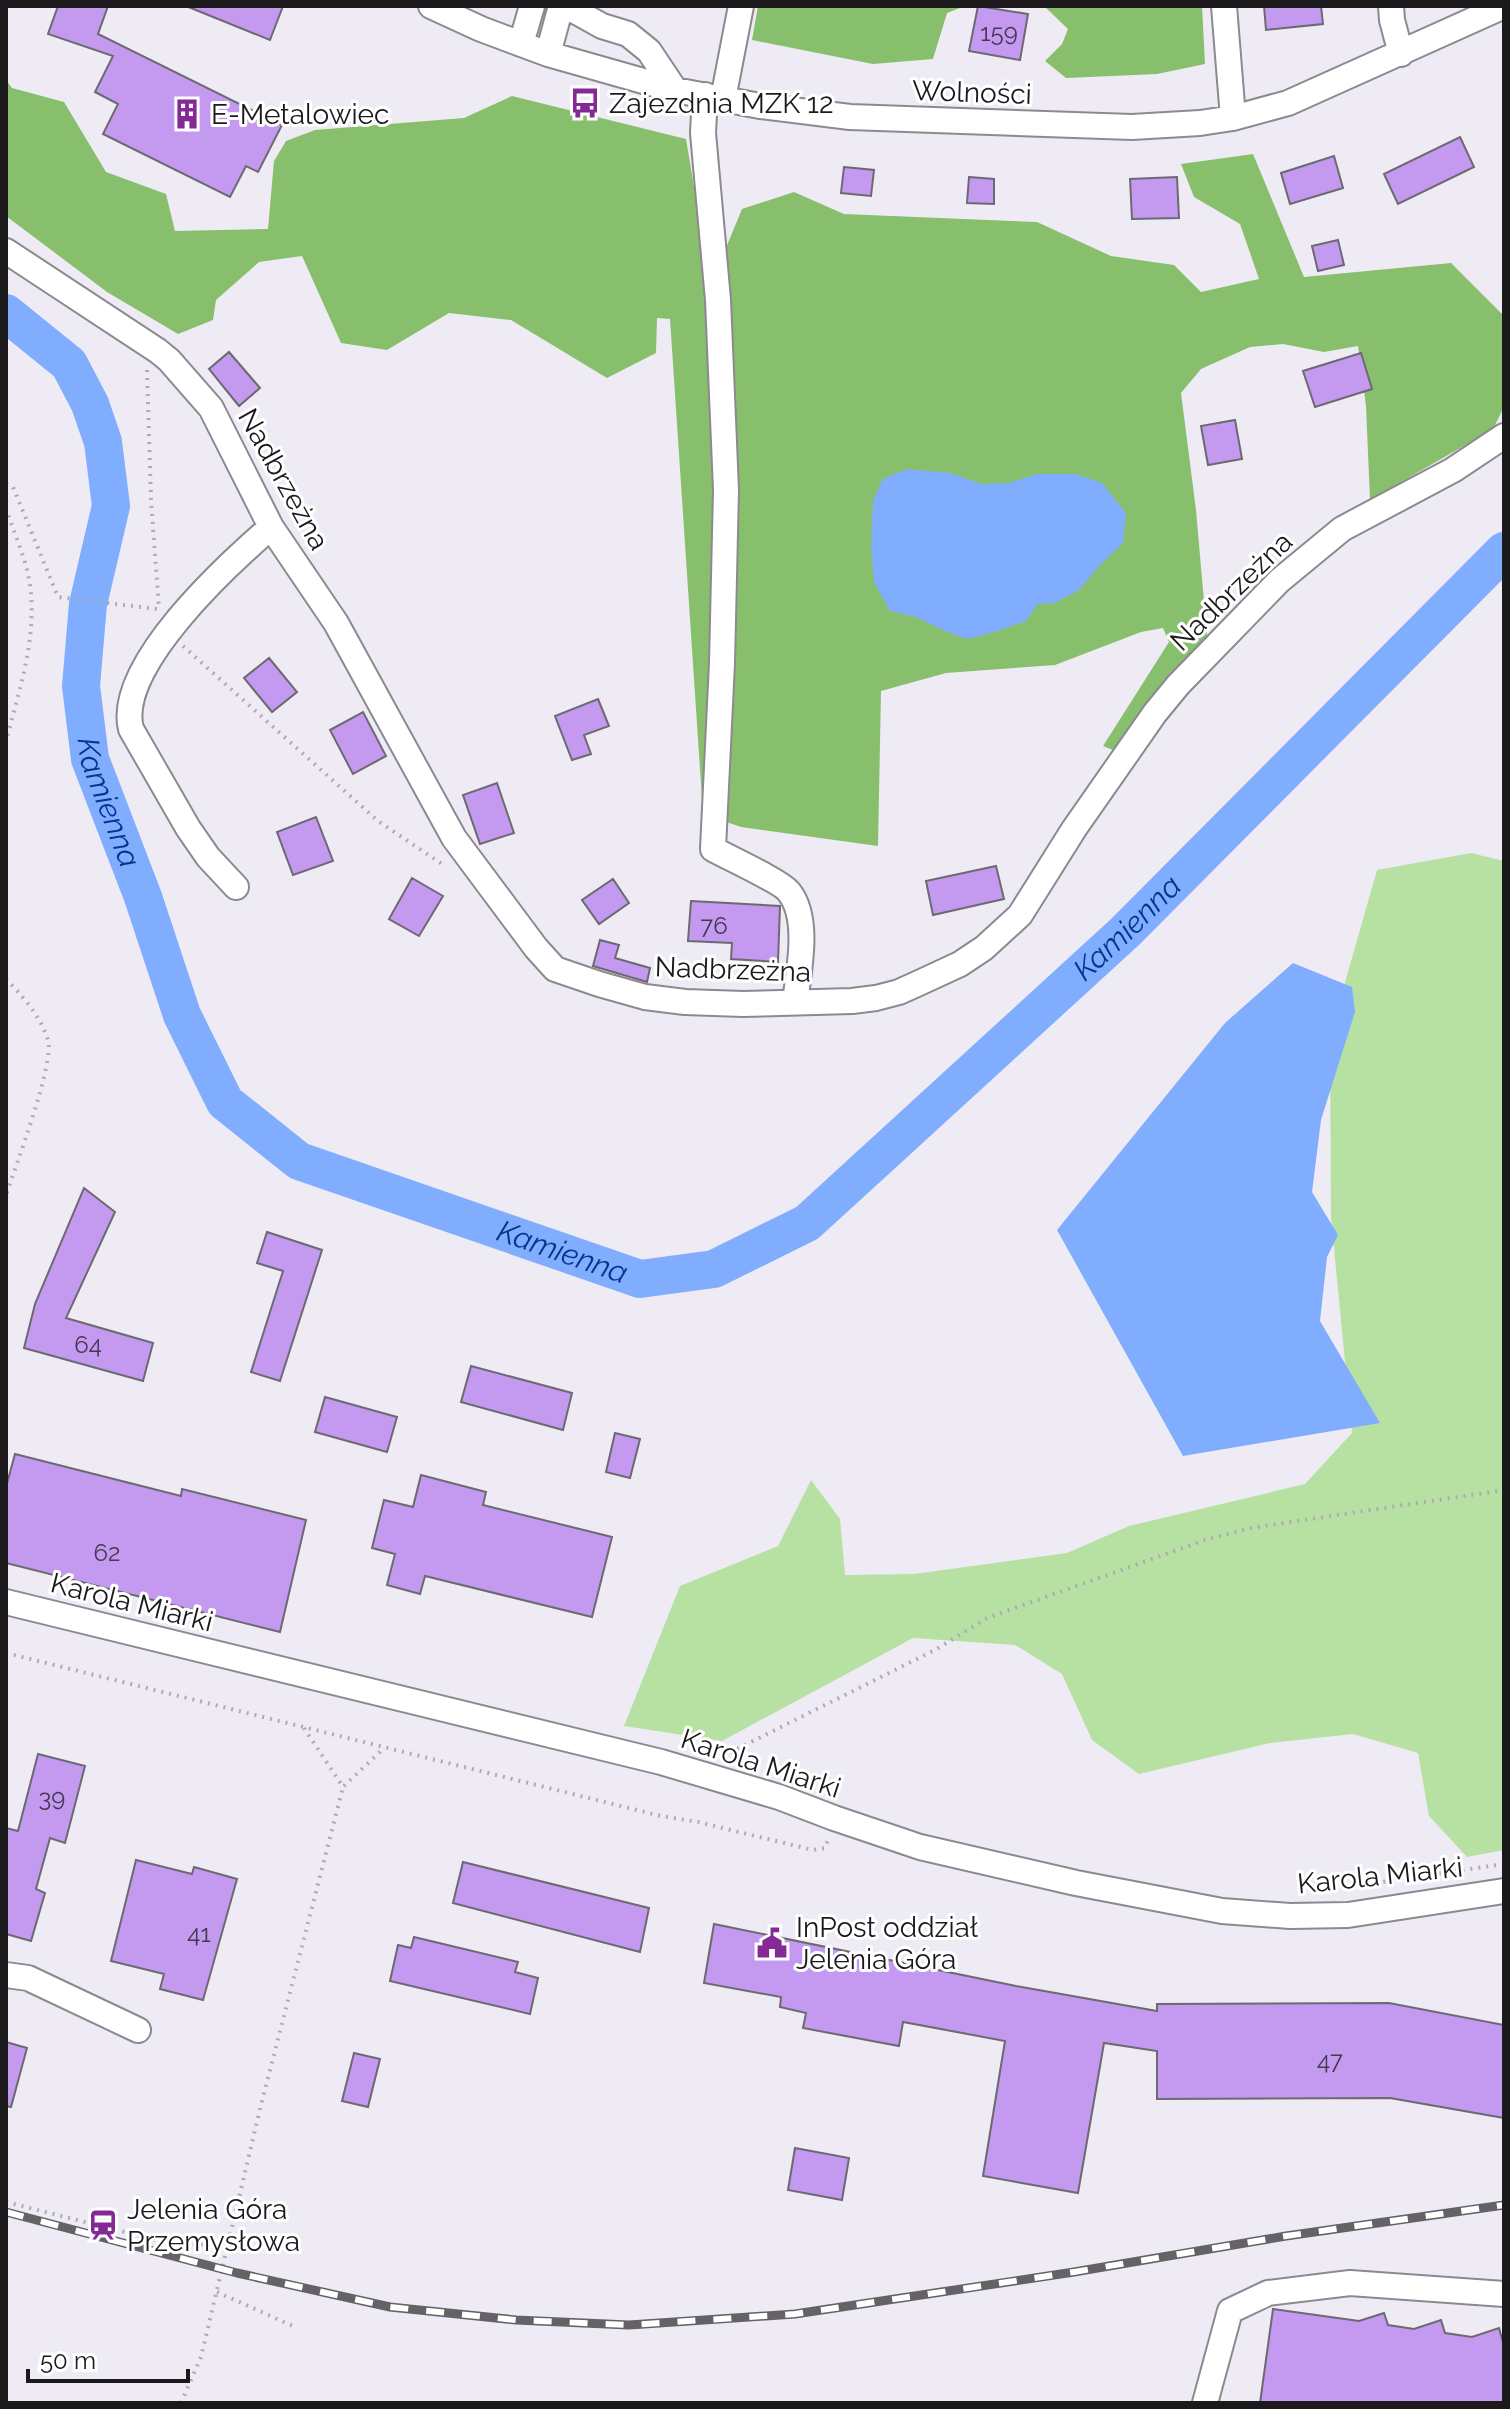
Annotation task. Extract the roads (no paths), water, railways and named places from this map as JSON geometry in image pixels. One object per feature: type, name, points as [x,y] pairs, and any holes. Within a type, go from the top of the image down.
[{"type":"street","name":"Wolności","points":[[431,6],[548,54],[675,90],[714,97],[850,117],[1132,127],[1233,118],[1288,103],[1504,6]]},
{"type":"street","points":[[521,44],[532,6]]},
{"type":"street","points":[[548,54],[563,6],[602,26],[628,34],[649,51],[675,90]]},
{"type":"street","points":[[741,6],[703,133],[718,300],[726,490],[713,849],[788,889],[801,912],[795,1002]]},
{"type":"street","points":[[1224,6],[1233,118]]},
{"type":"street","points":[[1391,6],[1401,54]]},
{"type":"street","name":"Nadbrzeżna","points":[[6,251],[169,360],[211,408],[271,527],[336,623],[454,838],[517,925],[555,969],[645,997],[713,1003],[852,1001],[899,992],[960,964],[984,948],[1020,915],[1074,829],[1155,713],[1178,685],[1279,581],[1342,529],[1453,470],[1504,436]]},
{"type":"street","points":[[236,887],[208,857],[188,828],[131,729],[128,718],[131,700],[164,620],[271,527]]},
{"type":"street","name":"Karola Miarki","points":[[6,1602],[709,1775],[920,1847],[1076,1883],[1222,1911],[1290,1916],[1348,1915],[1504,1891]]},
{"type":"street","points":[[6,1975],[28,1978],[138,2030]]},
{"type":"street","points":[[1205,2403],[1230,2311],[1268,2293],[1350,2283],[1503,2293]]},
{"type":"water","points":[[907,469],[950,473],[981,484],[1009,483],[1037,474],[1076,474],[1102,483],[1126,513],[1123,543],[1079,590],[1055,603],[1038,604],[1026,621],[967,639],[916,617],[890,611],[874,582],[871,548],[873,501],[883,479]]},
{"type":"water","points":[[1293,963],[1352,987],[1355,1012],[1321,1120],[1312,1192],[1338,1235],[1327,1257],[1320,1321],[1380,1423],[1183,1456],[1057,1230],[1225,1023]]},
{"type":"waterway","name":"Kamienna","points":[[6,313],[69,364],[90,404],[103,442],[111,506],[88,604],[81,686],[90,759],[143,897],[182,1015],[225,1102],[299,1161],[640,1279],[714,1269],[807,1223],[1125,932],[1504,551]]},
{"type":"railway","points":[[6,2212],[237,2273],[390,2307],[516,2320],[629,2325],[795,2314],[1286,2236],[1504,2205]]},
{"type":"place","name":"Zajezdnia MZK 12","points":[[585,103]]},
{"type":"place","name":"E-Metalowiec","points":[[187,114]]},
{"type":"place","name":"InPost oddział Jelenia Góra","points":[[772,1943]]},
{"type":"place","name":"Jelenia Góra Przemysłowa","points":[[103,2225]]}]
